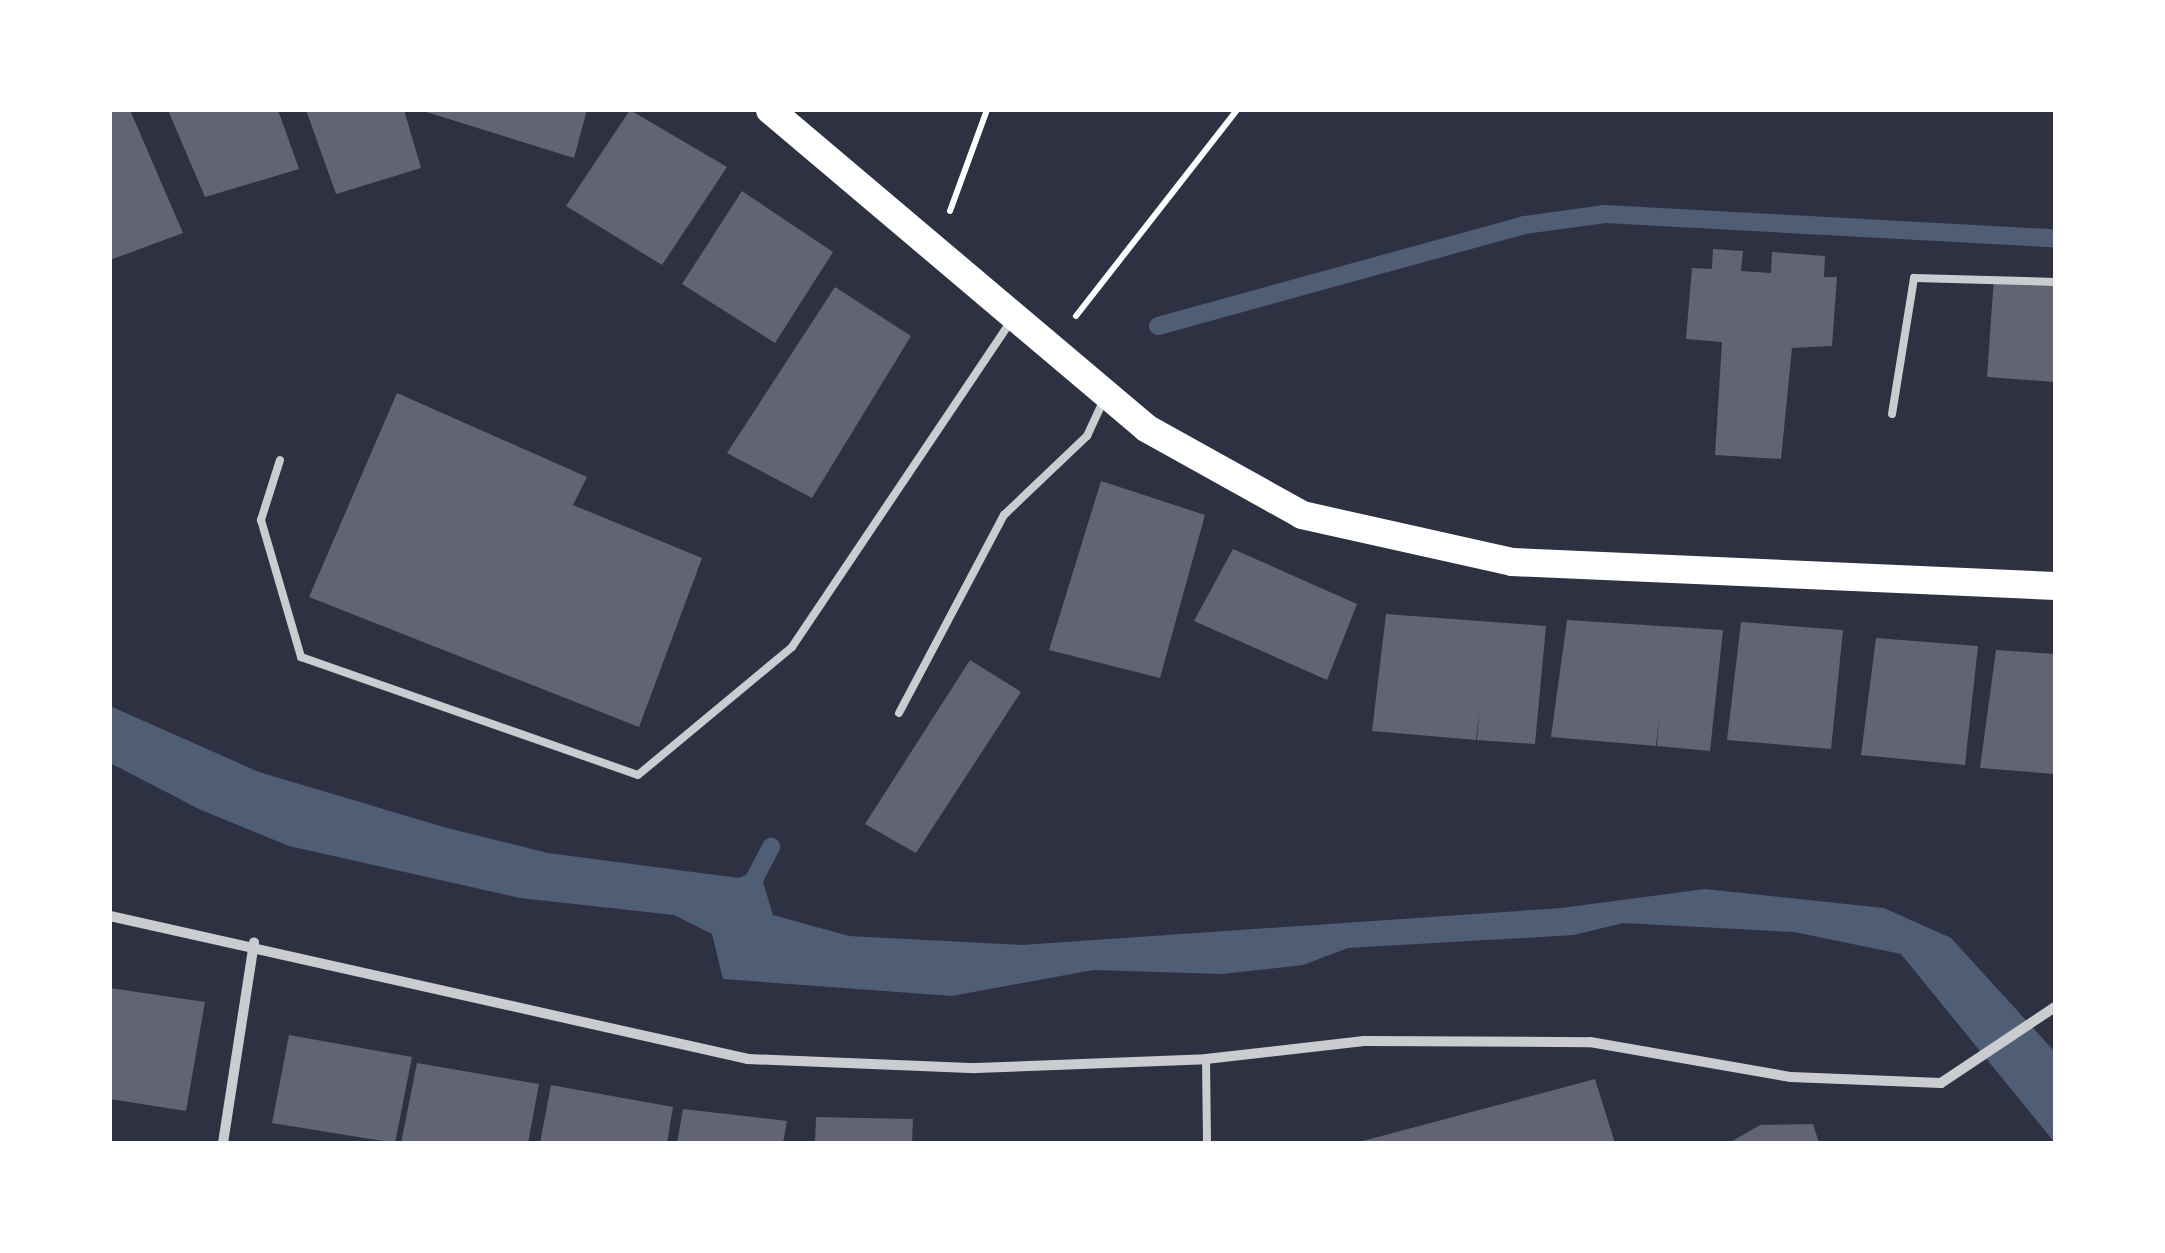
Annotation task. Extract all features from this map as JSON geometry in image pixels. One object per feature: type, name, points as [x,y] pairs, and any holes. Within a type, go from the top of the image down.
[{"type":"highway","points":[[770,110],[1017,312],[1107,393],[1217,476],[1302,515],[1512,562],[2055,586]]},
{"type":"street","points":[[110,916],[254,942],[392,986],[748,1059],[976,1068],[1206,1059],[1364,1041],[1590,1042],[1791,1076],[1941,1083],[2055,1007]]},
{"type":"street","points":[[222,1143],[254,942]]},
{"type":"lane","points":[[1892,414],[1914,278],[2055,282]]},
{"type":"lane","points":[[280,460],[262,520],[301,657],[638,775],[792,647],[1017,312]]},
{"type":"lane","points":[[899,713],[1004,515],[1088,436],[1107,393]]},
{"type":"lane","points":[[1206,1059],[1207,1143]]},
{"type":"path","points":[[937,245],[987,110]]},
{"type":"path","points":[[1053,344],[1237,110]]},
{"type":"water","points":[[110,706],[259,772],[447,828],[548,853],[739,878],[759,869],[773,915],[849,936],[1022,945],[1561,908],[1705,889],[1884,908],[1951,938],[2055,1052],[2055,1143],[1901,954],[1794,932],[1623,923],[1574,935],[1348,948],[1303,965],[1222,974],[1093,970],[952,996],[723,979],[712,934],[674,915],[520,898],[289,846],[201,810],[110,763]]},
{"type":"building","points":[[110,110],[130,110],[183,233],[110,260]]},
{"type":"building","points":[[168,110],[278,110],[299,169],[205,197]]},
{"type":"building","points":[[306,110],[404,110],[421,168],[336,194]]},
{"type":"building","points":[[420,110],[587,110],[574,158]]},
{"type":"building","points":[[630,110],[727,167],[662,265],[566,206]]},
{"type":"building","points":[[742,191],[833,252],[775,343],[682,284]]},
{"type":"building","points":[[1713,249],[1743,251],[1741,271],[1771,273],[1772,252],[1825,256],[1824,277],[1837,277],[1832,346],[1792,348],[1781,459],[1715,455],[1722,342],[1686,339],[1692,268],[1712,269]]},
{"type":"building","points":[[1994,277],[2055,282],[2055,382],[1987,377]]},
{"type":"building","points":[[835,287],[911,336],[812,498],[727,453]]},
{"type":"building","points":[[397,393],[587,477],[573,505],[702,558],[639,727],[309,597]]},
{"type":"building","points":[[1101,481],[1205,515],[1160,678],[1049,650]]},
{"type":"building","points":[[1233,549],[1357,604],[1327,680],[1194,621]]},
{"type":"building","points":[[1386,614],[1546,626],[1535,744],[1477,740],[1479,712],[1476,740],[1372,731]]},
{"type":"building","points":[[1567,620],[1723,630],[1710,751],[1657,746],[1659,718],[1656,746],[1551,737]]},
{"type":"building","points":[[1741,622],[1843,630],[1831,749],[1727,740]]},
{"type":"building","points":[[1876,638],[1978,646],[1965,765],[1861,755]]},
{"type":"building","points":[[1996,650],[2055,654],[2055,774],[1980,768]]},
{"type":"building","points":[[970,660],[1021,692],[916,853],[865,824]]},
{"type":"building","points":[[110,988],[205,1002],[186,1111],[110,1099]]},
{"type":"building","points":[[289,1035],[412,1057],[395,1143],[272,1123]]},
{"type":"building","points":[[417,1063],[539,1084],[528,1143],[401,1143]]},
{"type":"building","points":[[1595,1079],[1615,1143],[1359,1143],[1359,1142]]},
{"type":"building","points":[[551,1085],[673,1107],[667,1143],[540,1143]]},
{"type":"building","points":[[683,1109],[787,1121],[783,1143],[677,1143]]},
{"type":"building","points":[[816,1117],[913,1119],[912,1143],[815,1143]]},
{"type":"building","points":[[1813,1124],[1819,1143],[1729,1143],[1760,1125]]},
{"type":"waterway","points":[[1158,326],[1524,225],[1605,214],[2055,238]]},
{"type":"waterway","points":[[748,891],[771,847]]}]
